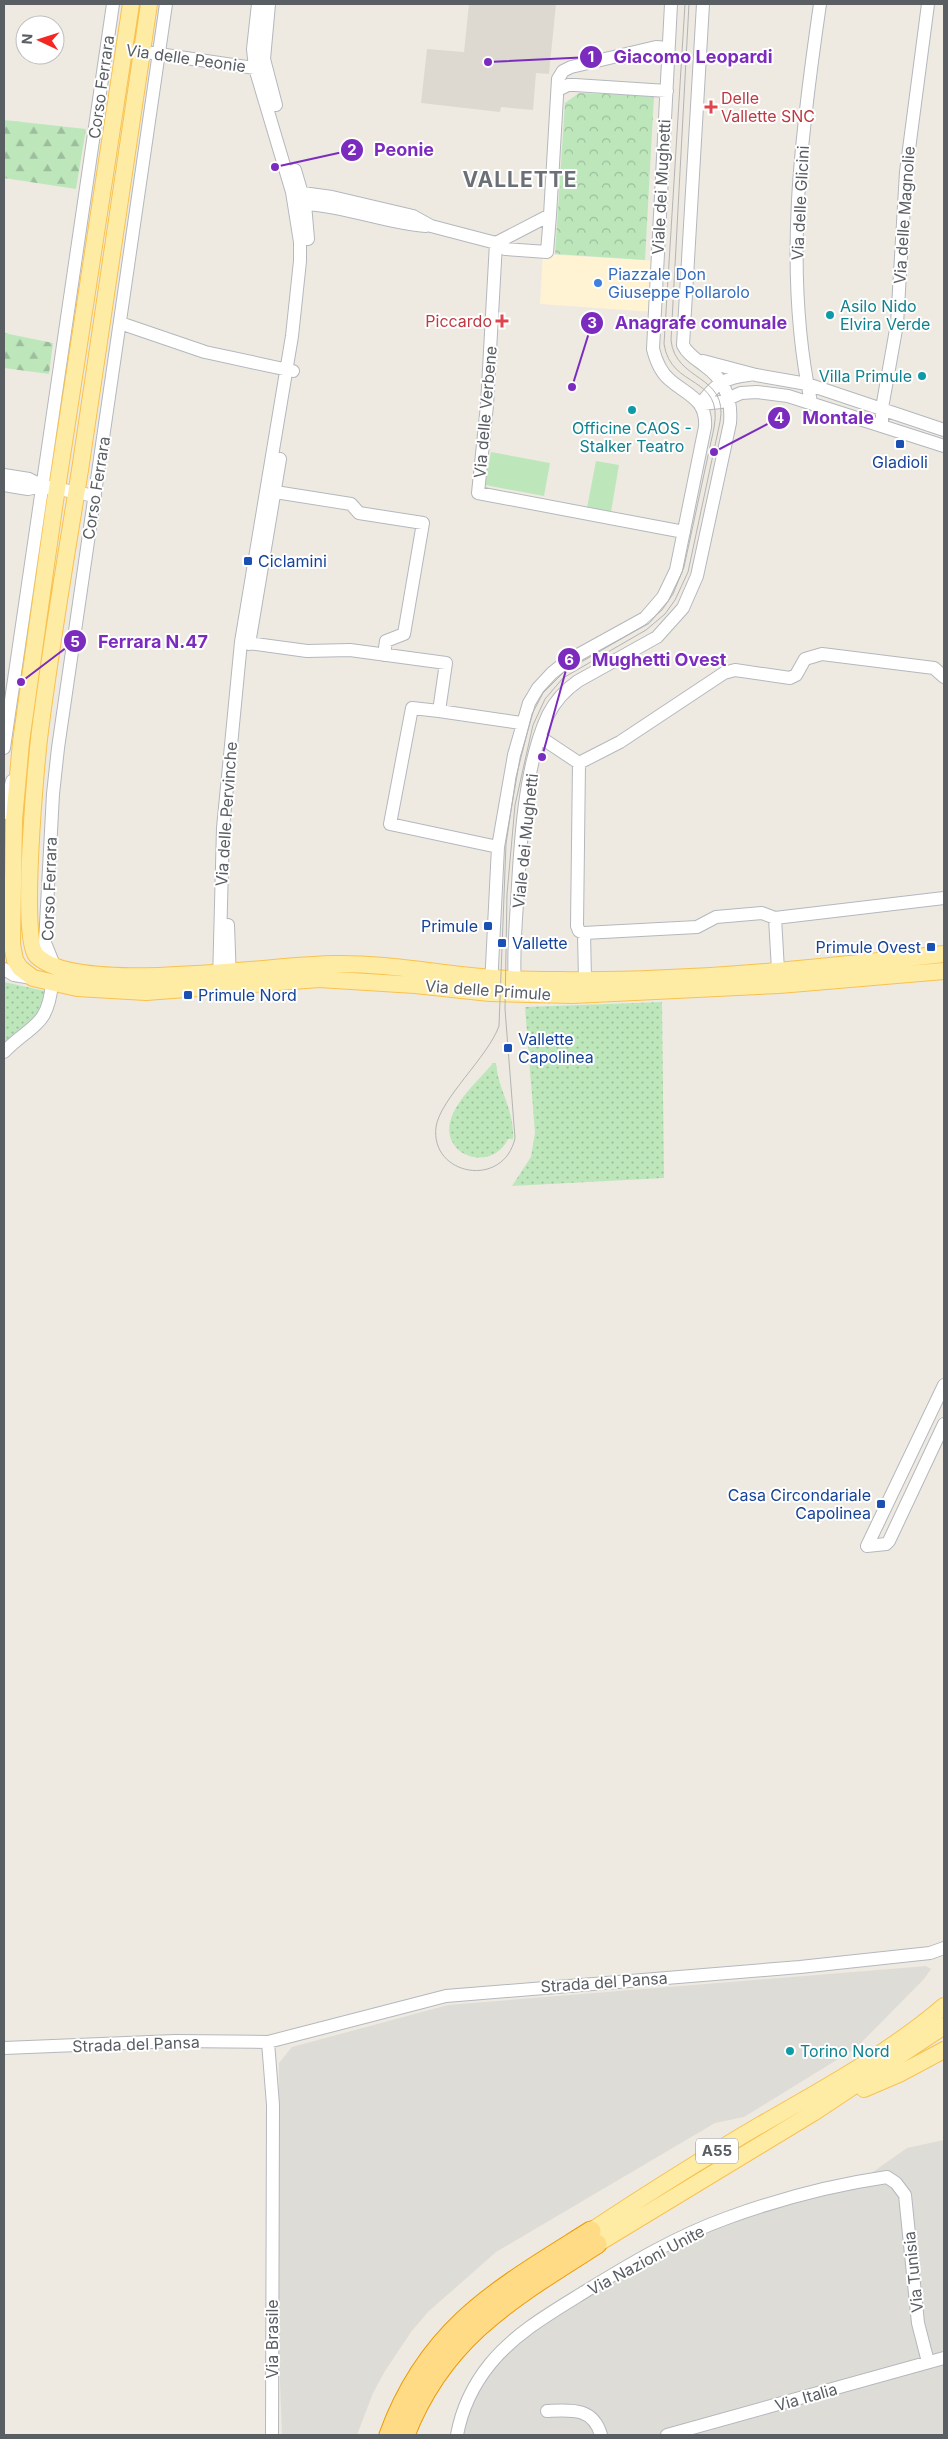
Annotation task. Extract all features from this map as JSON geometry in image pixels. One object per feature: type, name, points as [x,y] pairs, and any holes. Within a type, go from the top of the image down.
[{"type":"highway","name":"A55","points":[[389,2435],[407,2393],[420,2372],[464,2319],[495,2292],[594,2237]]},
{"type":"highway","name":"A55","points":[[404,2435],[420,2399],[434,2377],[470,2334],[489,2316],[594,2237]]},
{"type":"main road","name":"Corso Ferrara","points":[[32,978],[20,968],[15,960],[12,944],[14,820],[21,742],[50,488],[89,276],[131,4]]},
{"type":"main road","name":"Corso Ferrara","points":[[54,965],[37,956],[32,947],[30,878],[40,734],[150,4]]},
{"type":"main road","name":"Via delle Primule","points":[[32,978],[52,983],[109,991],[146,992],[225,978],[339,963],[573,996],[779,978],[944,954]]},
{"type":"main road","name":"Via delle Primule","points":[[54,965],[78,973],[225,978]]},
{"type":"main road","name":"Via delle Primule","points":[[515,987],[585,980],[779,978],[944,970]]},
{"type":"main road","points":[[920,2027],[944,1997]]},
{"type":"main road","points":[[849,2082],[944,2006]]},
{"type":"main road","points":[[849,2082],[944,2026]]},
{"type":"main road","points":[[828,2104],[899,2074],[944,2050]]},
{"type":"main road","name":"A55","points":[[594,2237],[828,2104],[849,2082]]},
{"type":"main road","name":"A55","points":[[594,2237],[675,2175],[849,2082]]},
{"type":"street","name":"Corso Ferrara","points":[[4,748],[50,488],[62,348],[113,4]]},
{"type":"street","name":"Corso Ferrara","points":[[54,965],[45,943],[53,794],[166,4]]},
{"type":"street","name":"Via delle Pervinche","points":[[225,978],[231,829],[245,643],[296,336],[300,261],[298,198],[253,49],[258,4]]},
{"type":"street","name":"Via delle Pervinche","points":[[260,69],[269,4]]},
{"type":"street","name":"Viale dei Mughetti","points":[[491,985],[498,847],[507,790],[522,724],[529,703],[538,688],[552,673],[568,661],[645,618],[671,583],[684,532],[706,425],[705,412],[701,404],[665,375],[657,363],[652,349],[671,4]]},
{"type":"street","name":"Viale dei Mughetti","points":[[515,987],[520,848],[527,796],[540,737],[548,714],[566,690],[656,637],[683,608],[697,576],[730,423],[729,398],[721,381],[714,372],[686,352],[683,344],[703,4]]},
{"type":"street","name":"Via delle Glicini","points":[[811,402],[807,384],[798,307],[798,222],[802,151],[820,4]]},
{"type":"street","name":"Via delle Magnolie","points":[[882,426],[882,408],[897,324],[906,172],[928,4]]},
{"type":"street","name":"Via delle Peonie","points":[[106,46],[260,69]]},
{"type":"street","points":[[298,198],[411,225],[431,226],[496,243],[505,249],[547,252],[558,79],[563,71],[571,67],[656,47],[668,48]]},
{"type":"street","points":[[558,90],[568,85],[575,85],[667,91]]},
{"type":"street","name":"Corso Ferrara","points":[[110,266],[139,192]]},
{"type":"street","points":[[496,243],[550,215]]},
{"type":"street","name":"Via delle Verbene","points":[[496,243],[487,405],[478,493],[684,532]]},
{"type":"street","name":"Corso Ferrara","points":[[62,348],[89,276]]},
{"type":"street","points":[[120,323],[205,352],[290,370]]},
{"type":"street","points":[[693,358],[756,375],[807,384],[944,430]]},
{"type":"street","points":[[701,404],[721,381],[734,376],[756,375]]},
{"type":"street","points":[[701,404],[714,404],[741,393],[757,392],[811,402],[944,446]]},
{"type":"street","points":[[4,475],[30,479],[50,488]]},
{"type":"street","points":[[4,485],[50,488],[95,496]]},
{"type":"street","points":[[270,491],[351,504],[359,513],[423,523],[404,634],[386,641],[384,655]]},
{"type":"street","points":[[245,643],[307,651],[350,650],[446,663],[439,711]]},
{"type":"street","points":[[579,763],[620,742],[724,673],[735,670],[790,678],[796,675],[806,659],[822,654],[934,668],[944,677]]},
{"type":"street","name":"Viale dei Mughetti","points":[[498,847],[390,824],[412,708],[522,724]]},
{"type":"street","points":[[540,737],[579,763]]},
{"type":"street","name":"Corso Ferrara","points":[[4,813],[21,742]]},
{"type":"street","points":[[579,763],[577,926],[579,931],[584,933],[697,927],[716,917],[762,913],[775,918],[944,898]]},
{"type":"street","points":[[775,918],[779,978]]},
{"type":"street","points":[[584,933],[585,980]]},
{"type":"street","points":[[4,969],[14,975],[32,978]]},
{"type":"street","points":[[4,1052],[44,1017],[49,1006],[52,983]]},
{"type":"street","points":[[944,1386],[867,1546],[889,1542],[944,1424]]},
{"type":"street","name":"Strada del Pansa","points":[[4,2048],[175,2041],[268,2042],[446,1996],[800,1968],[930,1953],[944,1948]]},
{"type":"street","name":"Via Brasile","points":[[268,2042],[273,2105],[271,2432]]},
{"type":"street","name":"Via Nazioni Unite","points":[[458,2435],[460,2420],[473,2388],[491,2363],[510,2343],[547,2316],[625,2267],[726,2218],[811,2191],[887,2177],[896,2183]]},
{"type":"street","name":"Via Tunisia","points":[[896,2183],[904,2195],[918,2323],[928,2362]]},
{"type":"street","name":"Via Italia","points":[[667,2435],[944,2358]]},
{"type":"street","points":[[547,2411],[576,2409],[590,2417],[601,2435]]},
{"type":"shaded area","points":[[469,4],[556,4],[549,74],[536,73],[533,110],[501,107],[500,112],[421,103],[427,49],[464,52]]},
{"type":"shaded area","name":"Piazzale Don Giuseppe Pollarolo","points":[[543,254],[657,261],[654,312],[540,304]]},
{"type":"shaded area","points":[[926,1966],[931,1969],[924,1979],[856,2048],[744,2117],[715,2123],[496,2252],[428,2312],[411,2332],[373,2393],[357,2435],[282,2435],[277,2300],[279,2063],[292,2047],[448,2005]]},
{"type":"shaded area","points":[[944,2140],[944,2435],[457,2435],[473,2388],[510,2343],[681,2239],[860,2181],[907,2148]]},
{"type":"green space","points":[[579,93],[654,96],[645,260],[555,254],[565,103]]},
{"type":"green space","points":[[4,120],[86,129],[76,189],[4,178]]},
{"type":"green space","points":[[4,333],[53,343],[49,374],[4,368]]},
{"type":"green space","points":[[491,452],[550,463],[544,496],[485,485]]},
{"type":"green space","points":[[596,461],[619,465],[611,512],[587,508]]},
{"type":"green space","points":[[4,982],[45,991],[42,1012],[4,1046]]},
{"type":"green space","points":[[662,1002],[664,1178],[512,1186],[531,1157],[535,1133],[525,1007]]},
{"type":"green space","points":[[493,1063],[496,1063],[497,1073],[509,1110],[513,1139],[508,1139],[500,1150],[490,1156],[479,1158],[469,1156],[459,1150],[452,1142],[449,1132],[451,1119],[464,1097]]},
{"type":"tram line","points":[[685,4],[664,344],[669,359],[676,369],[704,390],[711,399],[715,411],[714,428],[684,567],[673,594],[662,610],[645,625],[564,672],[543,693],[532,714],[516,777],[506,844],[499,1026],[485,1051],[446,1104],[439,1116],[436,1127],[437,1144],[444,1157],[455,1165],[469,1170],[484,1170],[497,1165],[508,1154],[515,1138],[505,1009],[507,894],[515,805],[533,725],[545,699],[563,678],[646,630],[665,614],[675,600],[688,572],[720,422],[721,406],[717,395],[710,386],[682,364],[675,354],[671,340],[689,4]]},
{"type":"place","name":"Giacomo Leopardi","points":[[488,62]]},
{"type":"place","name":"Delle Vallette SNC","points":[[711,107]]},
{"type":"place","name":"Peonie","points":[[275,167]]},
{"type":"place","name":"Piazzale Don Giuseppe Pollarolo","points":[[598,283]]},
{"type":"place","name":"Asilo Nido Elvira Verde","points":[[830,315]]},
{"type":"place","name":"Piccardo","points":[[502,321]]},
{"type":"place","name":"Villa Primule","points":[[922,376]]},
{"type":"place","name":"Anagrafe comunale","points":[[572,387]]},
{"type":"place","name":"Officine CAOS - Stalker Teatro","points":[[632,410]]},
{"type":"place","name":"Gladioli","points":[[900,444]]},
{"type":"place","name":"Montale","points":[[714,452]]},
{"type":"place","name":"Ciclamini","points":[[248,561]]},
{"type":"place","name":"Ferrara N.47","points":[[21,682]]},
{"type":"place","name":"Mughetti Ovest","points":[[542,757]]},
{"type":"place","name":"Primule","points":[[488,926]]},
{"type":"place","name":"Vallette","points":[[502,943]]},
{"type":"place","name":"Primule Ovest","points":[[931,947]]},
{"type":"place","name":"Primule Nord","points":[[188,995]]},
{"type":"place","name":"Vallette Capolinea","points":[[508,1048]]},
{"type":"place","name":"Casa Circondariale Capolinea","points":[[881,1504]]},
{"type":"place","name":"Torino Nord","points":[[790,2051]]},
{"type":"district","name":"VALLETTE","points":[[520,180]]}]
